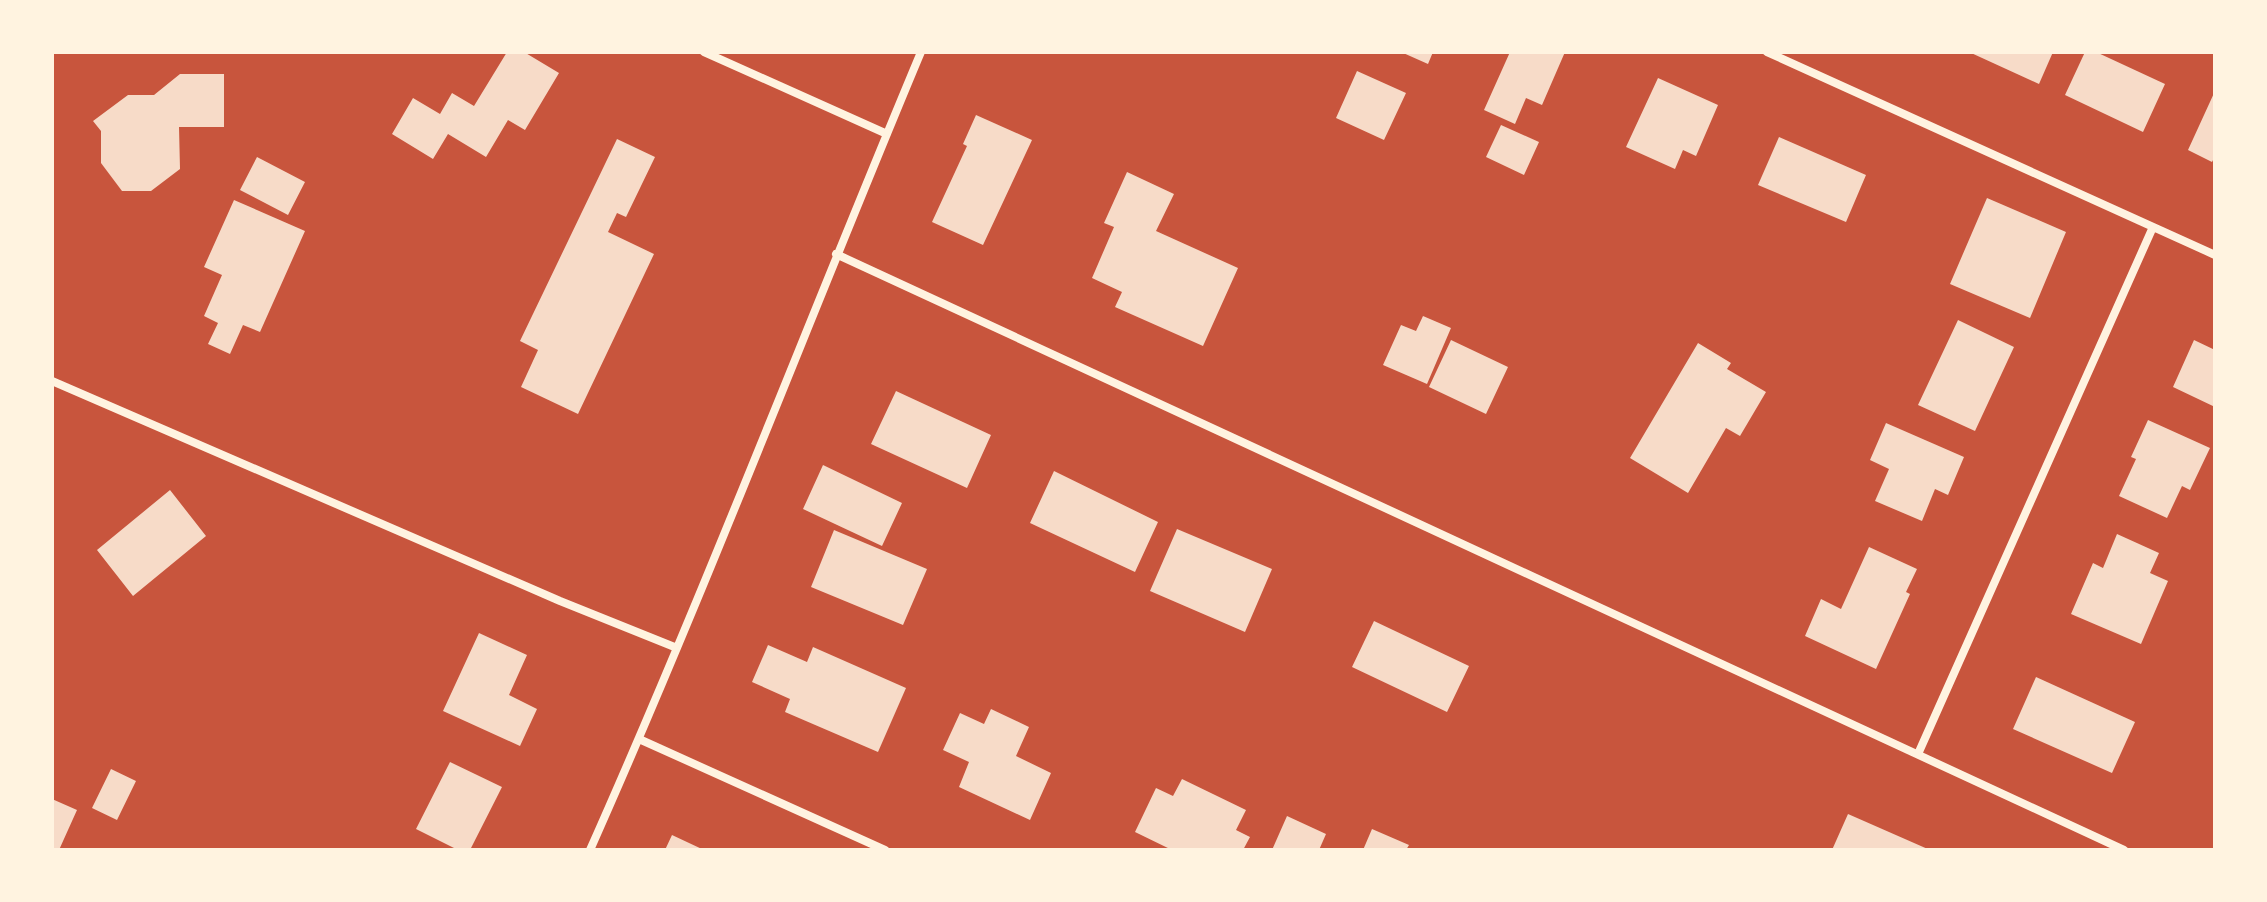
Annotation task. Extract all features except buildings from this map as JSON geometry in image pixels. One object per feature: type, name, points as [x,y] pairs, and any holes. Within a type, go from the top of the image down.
[{"type":"street","points":[[704,52],[887,134]]},
{"type":"street","points":[[590,850],[677,648],[921,52]]},
{"type":"street","points":[[1767,52],[2215,255]]},
{"type":"street","points":[[1918,754],[2153,227]]},
{"type":"street","points":[[836,254],[2124,850]]},
{"type":"street","points":[[52,381],[560,601],[677,648]]},
{"type":"street","points":[[639,739],[885,850]]}]
